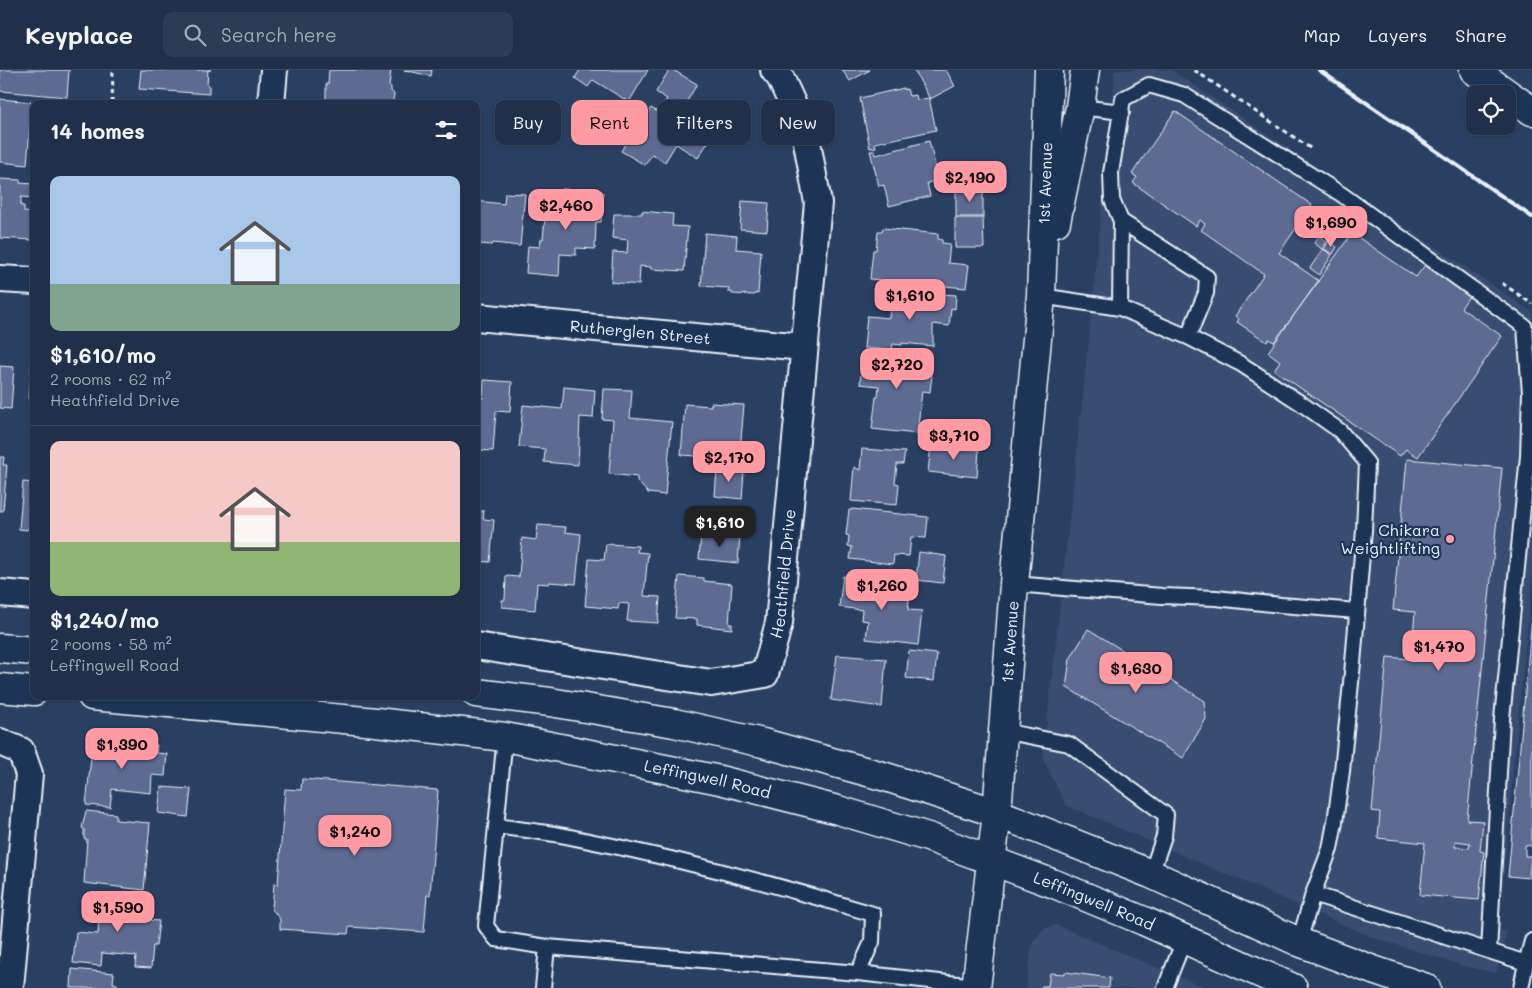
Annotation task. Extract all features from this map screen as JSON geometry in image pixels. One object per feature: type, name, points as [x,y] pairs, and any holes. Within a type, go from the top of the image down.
[{"type":"main road","name":"1st Avenue","points":[[976,987],[997,812],[1014,584],[1041,296],[1049,70]]},
{"type":"main road","points":[[1062,70],[1058,104],[1080,107]]},
{"type":"main road","name":"1st Avenue","points":[[1041,296],[1080,107],[1085,70]]},
{"type":"main road","points":[[1474,70],[1532,111]]},
{"type":"main road","points":[[0,648],[30,651]]},
{"type":"main road","points":[[0,688],[30,691]]},
{"type":"main road","points":[[480,693],[597,709],[719,733],[847,765],[997,812],[1151,874],[1299,942],[1426,988]]},
{"type":"main road","name":"Leffingwell Road","points":[[136,700],[376,722],[505,737],[669,769],[780,795],[928,837],[1057,885],[1184,940],[1252,975],[1293,988]]},
{"type":"street","points":[[271,100],[274,70]]},
{"type":"street","name":"Heathfield Drive","points":[[480,647],[711,683],[765,674],[779,623],[818,203],[806,131],[780,76],[774,70]]},
{"type":"street","points":[[0,279],[30,281]]},
{"type":"street","name":"Rutherglen Street","points":[[480,317],[804,347]]},
{"type":"street","points":[[0,593],[30,596]]},
{"type":"street","points":[[10,746],[29,774],[10,988]]},
{"type":"lane","points":[[1120,308],[1121,221],[1112,200],[1111,172],[1124,99],[1149,86],[1184,95],[1341,194],[1525,327],[1530,393],[1528,456],[1502,719],[1489,951]]},
{"type":"lane","points":[[1080,107],[1122,112]]},
{"type":"lane","points":[[1121,221],[1207,277],[1206,293],[1188,337]]},
{"type":"lane","points":[[1041,296],[1120,308],[1188,337],[1241,364],[1340,431],[1366,463],[1364,530],[1336,822],[1330,849],[1313,894],[1299,942]]},
{"type":"lane","points":[[1014,584],[1162,596],[1216,598],[1357,611]]},
{"type":"lane","points":[[1003,731],[1069,744],[1166,815],[1164,836],[1151,874]]},
{"type":"lane","points":[[505,737],[486,926],[496,939],[547,947],[858,973],[976,987]]},
{"type":"lane","points":[[496,826],[574,837],[777,885],[873,914],[872,942],[858,973]]},
{"type":"lane","points":[[1313,894],[1526,962]]},
{"type":"lane","points":[[1165,988],[1184,940]]},
{"type":"lane","points":[[1521,988],[1532,941]]},
{"type":"lane","points":[[543,988],[547,947]]},
{"type":"path","points":[[112,100],[113,70]]},
{"type":"shaded area","points":[[1115,70],[1171,70],[1532,312],[1532,578],[1498,929],[1507,932],[1496,973],[1464,966],[1372,937],[1066,805],[1043,759],[1088,349]]},
{"type":"shaded area","points":[[1056,925],[1207,988],[1026,988],[1032,944],[1043,929]]},
{"type":"building","points":[[0,70],[69,70],[67,97],[0,91]]},
{"type":"building","points":[[141,70],[208,70],[207,85],[209,85],[209,94],[139,89]]},
{"type":"building","points":[[329,70],[391,70],[389,86],[394,94],[393,100],[326,100],[326,84],[328,84]]},
{"type":"building","points":[[404,70],[432,70],[431,76]]},
{"type":"building","points":[[580,70],[648,70],[630,100],[626,100],[593,80],[588,87],[575,78]]},
{"type":"building","points":[[669,70],[673,70],[697,84],[688,100],[666,100],[656,92]]},
{"type":"building","points":[[842,70],[870,70],[850,81]]},
{"type":"building","points":[[914,70],[946,70],[955,86],[930,99]]},
{"type":"building","points":[[904,88],[904,90],[907,89],[909,96],[916,95],[917,100],[929,98],[936,130],[875,143],[876,147],[870,148],[860,98]]},
{"type":"building","points":[[0,99],[30,102],[27,165],[0,162]]},
{"type":"building","points":[[651,108],[658,112],[658,145],[675,145],[665,162],[652,154],[645,165],[621,151],[625,145],[648,145],[648,112]]},
{"type":"building","points":[[1175,111],[1312,205],[1279,253],[1319,281],[1274,342],[1269,339],[1267,342],[1237,322],[1239,319],[1235,316],[1264,274],[1201,230],[1205,224],[1200,220],[1196,226],[1133,183],[1137,177],[1132,174]]},
{"type":"building","points":[[929,141],[939,180],[927,183],[930,196],[889,206],[884,185],[879,186],[870,151],[875,151],[876,155]]},
{"type":"building","points":[[678,145],[706,145],[698,158]]},
{"type":"building","points":[[0,179],[20,180],[20,183],[30,184],[30,198],[21,197],[21,206],[24,206],[24,212],[30,213],[30,240],[0,238]]},
{"type":"building","points":[[562,189],[603,192],[601,222],[596,222],[595,249],[576,248],[576,255],[560,254],[559,276],[526,273],[528,246],[540,247],[541,239],[543,239],[546,207],[561,209]]},
{"type":"building","points":[[983,189],[983,217],[956,217],[956,190]]},
{"type":"building","points":[[505,193],[525,194],[520,246],[493,243],[492,245],[480,244],[480,201],[504,204]]},
{"type":"building","points":[[742,201],[769,203],[767,231],[740,229]]},
{"type":"building","points":[[642,211],[673,214],[672,226],[688,227],[684,271],[651,269],[651,267],[640,266],[639,285],[611,282],[613,252],[627,253],[628,240],[612,238],[614,214],[642,214]]},
{"type":"building","points":[[955,218],[983,218],[984,248],[955,248]]},
{"type":"building","points":[[883,228],[938,234],[938,239],[942,240],[942,243],[950,244],[948,263],[969,265],[966,288],[870,279],[873,250],[876,250],[878,231],[882,231]]},
{"type":"building","points":[[705,233],[737,236],[736,249],[761,251],[758,294],[732,294],[732,292],[728,292],[729,288],[701,286]]},
{"type":"building","points":[[1352,233],[1416,277],[1425,265],[1470,295],[1461,308],[1502,336],[1418,457],[1406,449],[1400,456],[1274,370],[1280,361],[1268,352]]},
{"type":"building","points":[[1319,236],[1327,242],[1322,249],[1314,243]]},
{"type":"building","points":[[1329,241],[1337,247],[1333,254],[1324,249]]},
{"type":"building","points":[[1323,249],[1332,255],[1319,275],[1310,268]]},
{"type":"building","points":[[900,291],[956,295],[955,309],[951,308],[949,326],[933,324],[933,346],[902,343],[902,345],[893,344],[892,350],[864,348],[867,316],[889,318],[890,308],[898,309]]},
{"type":"building","points":[[885,353],[925,357],[924,374],[932,375],[930,392],[922,391],[917,434],[872,429],[879,386],[860,384],[863,357],[884,358]]},
{"type":"building","points":[[0,366],[14,367],[11,409],[0,408]]},
{"type":"building","points":[[484,380],[512,382],[510,412],[496,411],[493,451],[480,450],[480,398],[483,398]]},
{"type":"building","points":[[564,387],[595,390],[593,418],[580,417],[578,465],[544,462],[545,449],[519,447],[523,405],[562,409]]},
{"type":"building","points":[[604,389],[632,390],[630,418],[672,422],[665,495],[648,493],[637,481],[637,477],[609,474],[613,420],[602,419]]},
{"type":"building","points":[[711,403],[744,405],[739,462],[696,459],[696,456],[681,455],[685,404],[711,406]]},
{"type":"building","points":[[931,445],[979,450],[977,477],[928,472]]},
{"type":"building","points":[[862,449],[905,452],[903,464],[897,464],[895,483],[899,484],[897,505],[851,501],[854,467],[860,470]]},
{"type":"building","points":[[0,457],[4,457],[3,465],[7,465],[3,511],[0,511]]},
{"type":"building","points":[[1407,459],[1502,468],[1467,820],[1483,821],[1480,851],[1484,852],[1479,900],[1420,895],[1425,843],[1378,838],[1380,812],[1372,811],[1387,657],[1411,659],[1415,612],[1393,610]],"holes":[[[1455,841],[1470,843],[1469,848],[1455,847]]]},
{"type":"building","points":[[717,468],[744,471],[742,499],[715,496]]},
{"type":"building","points":[[23,482],[30,483],[30,528],[27,530],[19,529]]},
{"type":"building","points":[[849,510],[928,517],[926,538],[911,537],[909,556],[894,555],[893,564],[850,559],[852,547],[848,546],[849,536],[846,535]]},
{"type":"building","points":[[480,511],[484,511],[483,519],[494,520],[490,562],[480,561]]},
{"type":"building","points":[[538,525],[566,527],[565,532],[581,534],[576,584],[537,583],[535,610],[502,607],[502,600],[505,600],[506,576],[519,577],[522,538],[536,540]]},
{"type":"building","points":[[713,533],[740,535],[738,563],[699,559],[701,534],[713,535]]},
{"type":"building","points":[[606,544],[638,546],[637,552],[648,553],[644,596],[660,597],[658,623],[627,621],[629,604],[619,603],[618,609],[585,606],[589,559],[604,560]]},
{"type":"building","points":[[919,552],[946,556],[943,583],[916,580]]},
{"type":"building","points":[[679,576],[704,578],[704,581],[732,584],[729,624],[732,624],[732,629],[697,625],[697,619],[675,618]]},
{"type":"building","points":[[843,576],[871,579],[871,585],[910,591],[908,610],[922,611],[918,645],[866,639],[868,621],[861,620],[862,610],[839,607]]},
{"type":"building","points":[[1532,617],[1532,846],[1525,845],[1525,856],[1531,856],[1529,878],[1508,876]]},
{"type":"building","points":[[1088,629],[1205,701],[1206,719],[1183,758],[1066,687],[1070,659]]},
{"type":"building","points":[[909,651],[937,654],[934,681],[906,678]]},
{"type":"building","points":[[837,655],[886,659],[882,707],[831,700]]},
{"type":"building","points":[[96,740],[157,745],[156,753],[167,754],[165,776],[152,775],[151,793],[112,789],[110,807],[86,805],[91,757],[94,757]]},
{"type":"building","points":[[302,779],[438,790],[430,895],[427,895],[424,932],[349,927],[348,934],[280,929],[280,919],[272,909],[274,884],[278,884],[285,789],[301,790]]},
{"type":"building","points":[[161,787],[191,789],[188,817],[158,813]]},
{"type":"building","points":[[86,811],[116,814],[116,820],[150,823],[144,890],[84,883],[87,839],[84,839],[84,829],[82,828]]},
{"type":"building","points":[[100,894],[141,898],[140,919],[159,921],[156,946],[153,946],[151,968],[135,967],[136,956],[102,953],[101,966],[73,963],[76,932],[98,934]]},
{"type":"building","points":[[72,969],[114,973],[113,983],[117,984],[117,988],[71,988]]},
{"type":"building","points":[[1065,972],[1110,978],[1109,988],[1041,988],[1042,986],[1048,986],[1050,973],[1065,974]]},
{"type":"railway","points":[[1319,70],[1532,217]]},
{"type":"place","name":"Chikara Weightlifting","points":[[1450,539]]}]
